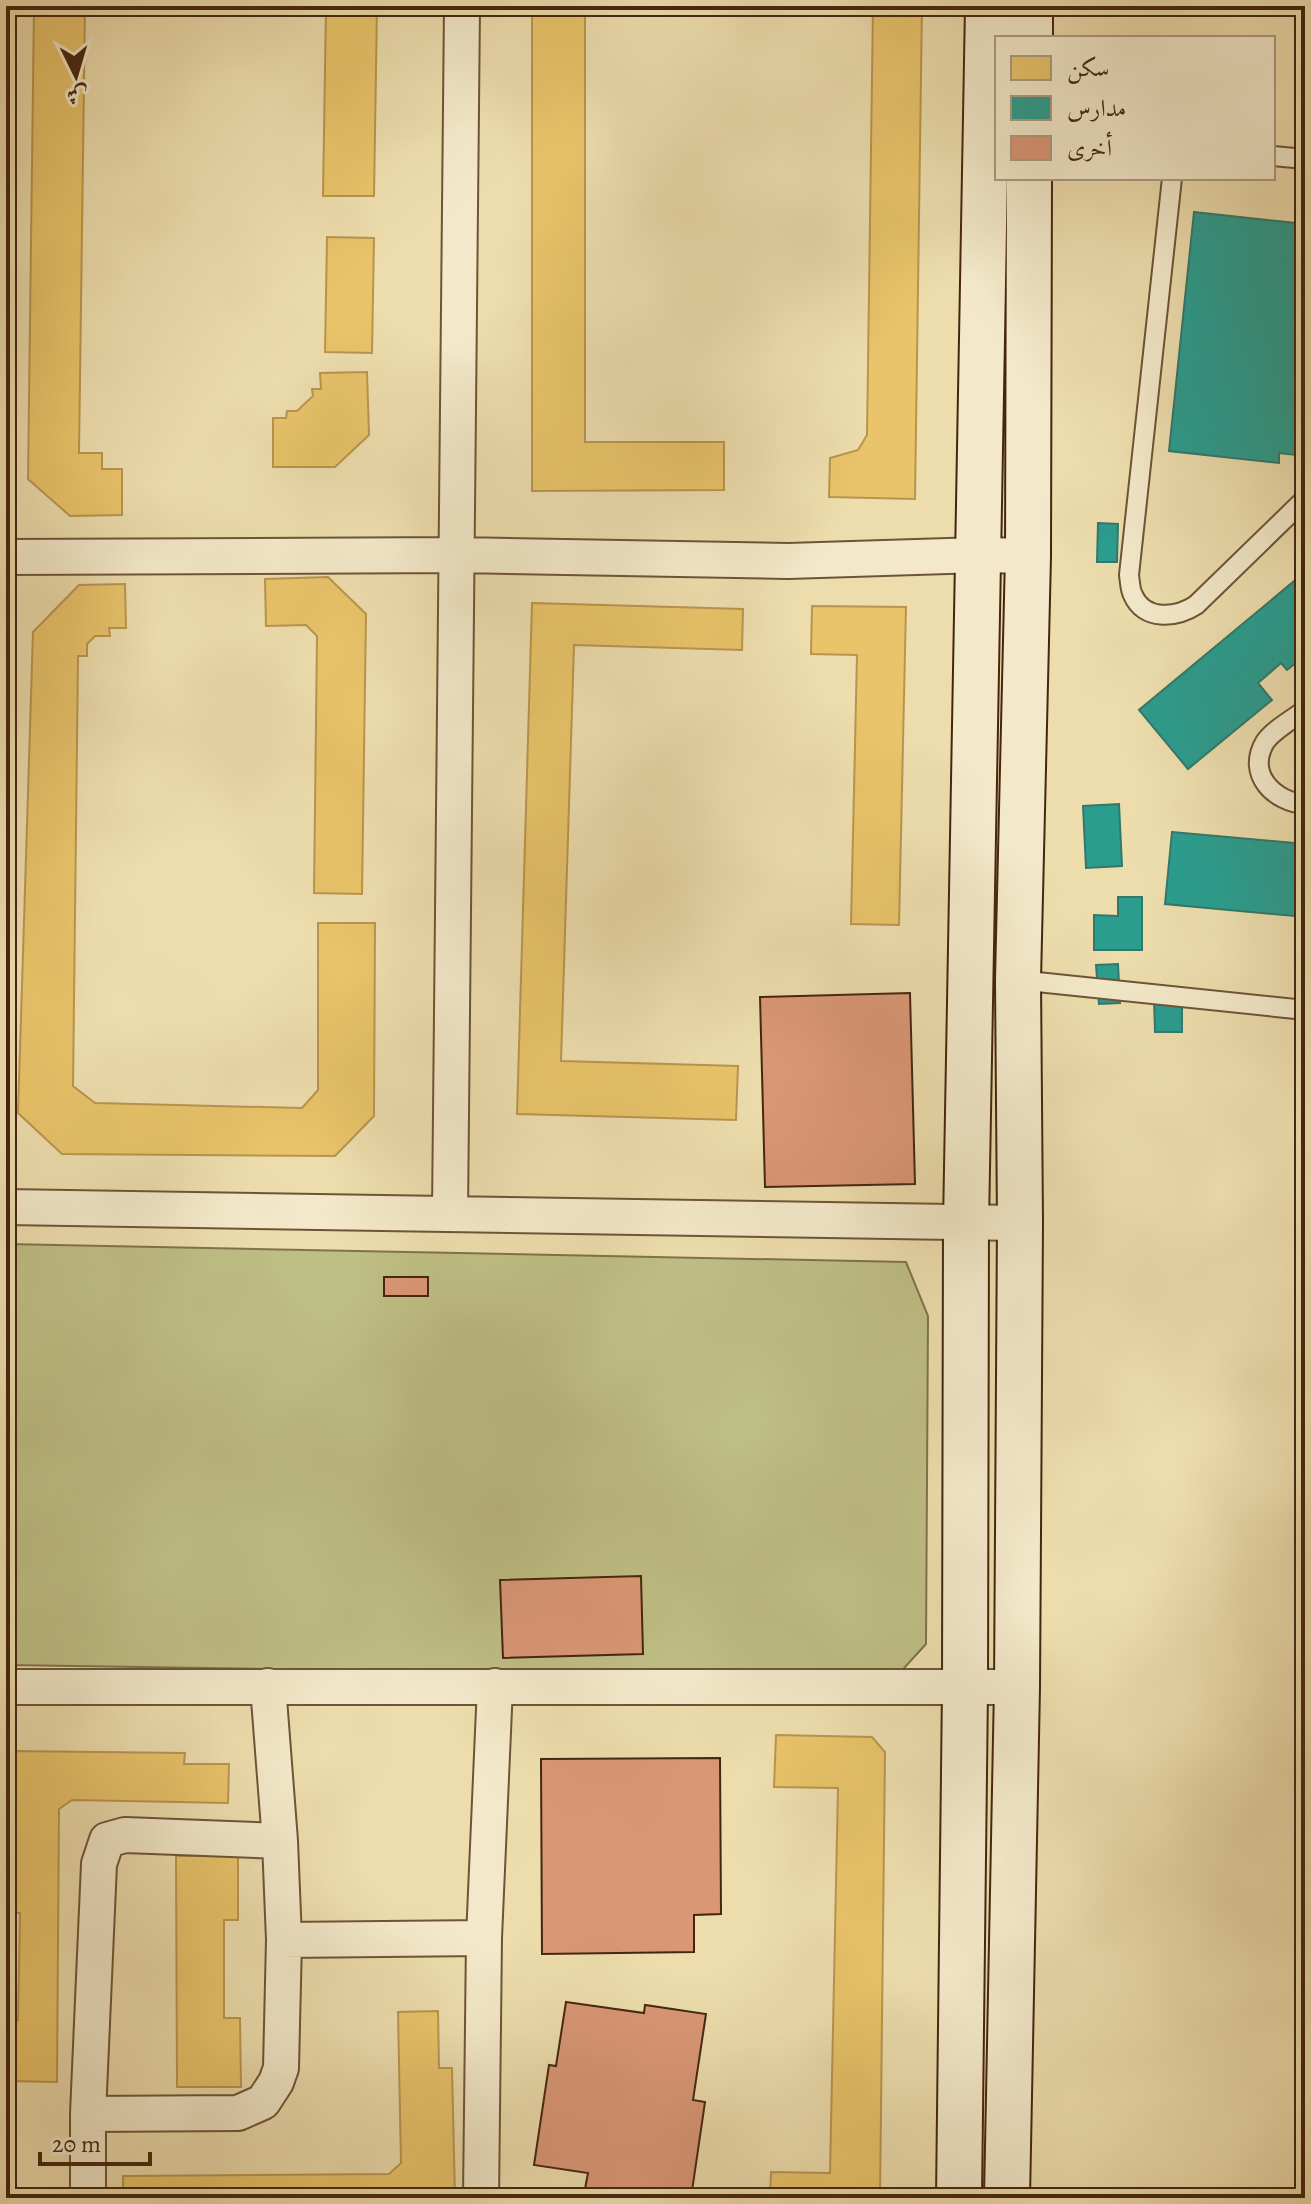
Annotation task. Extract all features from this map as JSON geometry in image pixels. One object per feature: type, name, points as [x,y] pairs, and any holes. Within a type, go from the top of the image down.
[{"type":"main road","points":[[959,2198],[966,1224],[988,6]]},
{"type":"main road","points":[[1030,6],[1030,36]]},
{"type":"main road","points":[[1007,2198],[1017,1687],[1018,980],[1028,556],[1029,180]]},
{"type":"street","points":[[450,1214],[459,555],[462,6]]},
{"type":"street","points":[[6,557],[459,555],[788,561],[1028,556]]},
{"type":"street","points":[[6,1207],[1020,1223]]},
{"type":"street","points":[[88,2114],[238,2113],[263,2102],[276,2082],[281,2068],[284,1940],[268,1686]]},
{"type":"street","points":[[481,2198],[484,1938],[495,1686]]},
{"type":"street","points":[[6,1687],[1017,1687]]},
{"type":"street","points":[[88,2198],[88,2114],[99,1864],[107,1840],[125,1835],[280,1841]]},
{"type":"street","points":[[284,1940],[484,1938]]},
{"type":"lane","points":[[1275,156],[1305,159]]},
{"type":"lane","points":[[1172,180],[1129,575],[1133,596],[1143,609],[1162,616],[1182,614],[1196,605],[1305,499]]},
{"type":"lane","points":[[1305,710],[1267,740],[1260,754],[1260,769],[1266,784],[1276,796],[1290,803],[1305,804]]},
{"type":"lane","points":[[1018,980],[1305,1010]]},
{"type":"green space","points":[[6,1244],[906,1262],[928,1316],[926,1644],[895,1678],[6,1665]]},
{"type":"building: سكن","points":[[34,6],[85,6],[79,453],[102,453],[102,469],[122,469],[122,515],[70,516],[28,479]]},
{"type":"building: سكن","points":[[326,6],[377,6],[374,196],[323,196]]},
{"type":"building: سكن","points":[[532,6],[585,6],[585,442],[724,442],[724,490],[532,491]]},
{"type":"building: سكن","points":[[873,6],[922,6],[915,499],[829,497],[830,458],[858,450],[867,435]]},
{"type":"building: سكن","points":[[327,237],[374,238],[372,353],[325,352]]},
{"type":"building: سكن","points":[[367,372],[369,435],[335,467],[273,467],[273,418],[286,418],[287,411],[297,411],[313,396],[312,389],[321,389],[320,373]]},
{"type":"building: سكن","points":[[328,577],[366,614],[362,894],[314,893],[317,636],[306,625],[266,626],[265,579]]},
{"type":"building: سكن","points":[[125,584],[126,628],[109,628],[110,636],[95,636],[87,644],[87,656],[78,656],[73,1086],[95,1103],[302,1108],[318,1090],[318,923],[375,923],[374,1116],[335,1156],[62,1154],[18,1113],[33,632],[79,585]]},
{"type":"building: سكن","points":[[532,603],[743,609],[742,650],[574,645],[561,1061],[738,1066],[736,1120],[517,1114]]},
{"type":"building: سكن","points":[[812,606],[906,607],[899,925],[851,924],[857,655],[811,654]]},
{"type":"building: سكن","points":[[776,1735],[872,1737],[885,1752],[880,2198],[770,2198],[771,2172],[830,2173],[838,1788],[774,1787]]},
{"type":"building: سكن","points":[[10,1751],[185,1753],[184,1764],[229,1764],[228,1803],[72,1800],[59,1809],[57,2082],[6,2081],[6,2020],[18,2020],[20,1913],[7,1913]]},
{"type":"building: سكن","points":[[176,1856],[238,1856],[238,1920],[224,1920],[224,2018],[240,2018],[241,2087],[177,2087]]},
{"type":"building: سكن","points":[[438,2011],[439,2068],[452,2068],[455,2198],[123,2198],[123,2176],[389,2174],[401,2163],[398,2012]]},
{"type":"building: مدارس","points":[[1194,212],[1305,224],[1305,456],[1279,453],[1279,463],[1169,451]]},
{"type":"building: مدارس","points":[[1098,523],[1118,524],[1117,562],[1097,562]]},
{"type":"building: مدارس","points":[[1305,572],[1305,656],[1287,670],[1281,663],[1258,683],[1272,700],[1188,769],[1139,710]]},
{"type":"building: مدارس","points":[[1119,804],[1122,866],[1086,868],[1083,806]]},
{"type":"building: مدارس","points":[[1172,832],[1305,844],[1305,917],[1165,904]]},
{"type":"building: مدارس","points":[[1118,897],[1142,897],[1142,950],[1094,950],[1094,915],[1118,916]]},
{"type":"building: مدارس","points":[[1118,964],[1120,1003],[1099,1004],[1096,965]]},
{"type":"building: مدارس","points":[[1182,997],[1182,1032],[1155,1032],[1154,998]]},
{"type":"building: أخرى","points":[[910,993],[915,1184],[765,1187],[760,997]]},
{"type":"building: أخرى","points":[[384,1277],[428,1277],[428,1296],[384,1296]]},
{"type":"building: أخرى","points":[[641,1576],[643,1654],[503,1658],[500,1580]]},
{"type":"building: أخرى","points":[[720,1758],[721,1914],[694,1915],[694,1952],[542,1954],[541,1759]]},
{"type":"building: أخرى","points":[[566,2002],[644,2013],[645,2005],[706,2014],[693,2100],[705,2102],[691,2198],[646,2198],[585,2189],[588,2173],[534,2165],[549,2065],[556,2066]]}]
